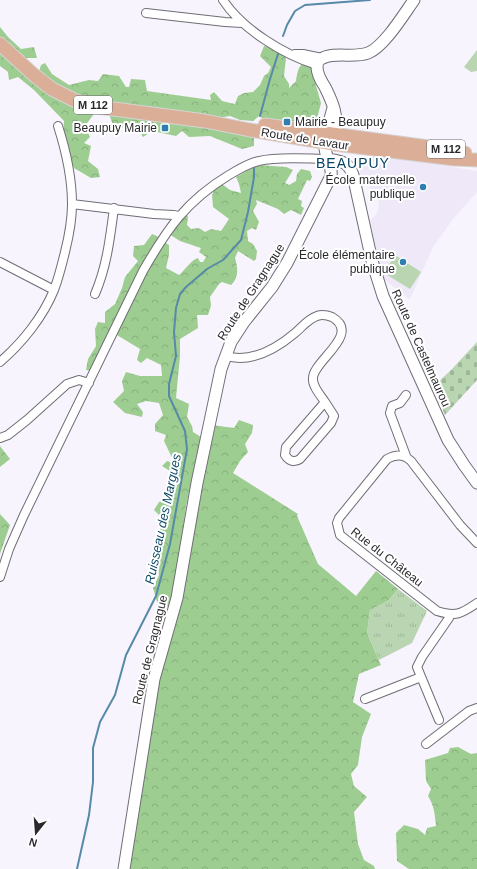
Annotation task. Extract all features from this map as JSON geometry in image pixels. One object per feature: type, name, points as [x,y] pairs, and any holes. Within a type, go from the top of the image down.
[{"type":"main road","name":"Route de Lavaur","points":[[0,44],[52,89],[76,101],[106,108],[330,138],[446,158],[477,160]]},
{"type":"main road","name":"Route de Lavaur","points":[[330,138],[444,148],[477,155]]},
{"type":"street","points":[[223,0],[242,23],[275,46],[292,54],[319,61],[360,55],[374,50],[383,41],[414,0]]},
{"type":"street","points":[[146,13],[242,23]]},
{"type":"street","name":"Route de Gragnague","points":[[124,869],[154,679],[177,598],[198,475],[217,385],[231,342],[244,322],[272,287],[287,264],[331,176],[332,168],[329,159],[333,150],[330,138],[334,108],[318,75],[319,61]]},
{"type":"street","points":[[0,362],[32,326],[54,290],[67,243],[72,204],[67,155],[58,126]]},
{"type":"street","points":[[0,577],[15,535],[143,271],[161,240],[178,216],[214,184],[239,169],[258,161],[269,159],[329,159]]},
{"type":"street","name":"Route de Castelmaurou","points":[[329,159],[347,164],[351,168],[372,261],[383,296],[448,440],[477,483]]},
{"type":"street","points":[[72,204],[178,216]]},
{"type":"street","points":[[95,294],[104,271],[108,254],[114,208]]},
{"type":"street","points":[[0,262],[54,290]]},
{"type":"street","points":[[226,356],[235,359],[251,357],[274,348],[317,316],[322,314],[333,318],[338,322],[341,328],[339,339],[317,368],[312,378],[313,384],[325,402],[334,416],[331,423],[300,459],[297,461],[287,459],[284,455],[286,447],[325,402]]},
{"type":"street","points":[[0,438],[8,435],[27,420],[67,384],[79,380],[89,383]]},
{"type":"street","points":[[406,395],[400,403],[392,406],[390,413],[406,456],[460,525],[477,543]]},
{"type":"street","name":"Rue du Château","points":[[406,456],[392,456],[387,459],[339,518],[337,523],[338,529],[340,534],[437,611],[449,615]]},
{"type":"street","points":[[439,720],[417,667],[449,618],[449,615],[467,610],[477,603]]},
{"type":"street","points":[[365,699],[421,677]]},
{"type":"street","points":[[426,744],[469,711],[477,708]]},
{"type":"shaded area","points":[[371,154],[477,171],[477,192],[453,219],[433,247],[410,299],[382,278],[370,220],[376,215],[379,200],[370,190],[369,185],[359,182],[361,163]]},
{"type":"green space","points":[[0,27],[21,49],[34,47],[37,58],[18,58],[39,72],[41,65],[45,63],[52,74],[69,85],[89,80],[98,81],[103,74],[119,76],[126,87],[129,87],[131,79],[145,80],[147,91],[211,100],[210,95],[214,92],[222,101],[235,104],[238,96],[244,93],[253,92],[260,85],[264,76],[268,73],[271,67],[260,56],[264,46],[273,48],[286,58],[284,76],[289,84],[289,88],[296,81],[298,70],[302,65],[307,65],[311,68],[321,103],[317,119],[320,126],[268,122],[259,116],[253,121],[240,120],[230,116],[218,118],[254,137],[254,146],[242,149],[210,136],[189,137],[182,131],[176,136],[152,131],[143,137],[137,127],[126,125],[122,128],[119,125],[114,128],[109,114],[96,111],[85,126],[90,137],[84,143],[91,146],[88,161],[98,169],[100,177],[91,178],[74,168],[63,138],[64,121],[34,90],[18,77],[9,80],[8,72],[0,66]]},
{"type":"green space","points":[[477,50],[477,71],[471,72],[464,67]]},
{"type":"green space","points":[[258,165],[286,167],[293,170],[285,183],[289,185],[296,181],[297,174],[301,169],[310,171],[312,177],[310,181],[307,180],[298,199],[302,201],[301,206],[304,208],[301,215],[291,210],[284,214],[278,209],[256,200],[257,204],[253,211],[259,222],[256,230],[252,228],[247,231],[248,241],[253,244],[257,251],[256,259],[254,261],[238,251],[235,258],[237,265],[237,276],[234,282],[231,285],[222,282],[219,284],[210,297],[211,306],[208,315],[197,315],[198,328],[180,339],[176,398],[189,404],[187,417],[192,426],[193,432],[201,437],[186,506],[173,604],[167,607],[157,602],[153,588],[159,575],[156,548],[162,518],[154,510],[159,502],[166,500],[173,473],[162,466],[167,461],[175,464],[164,441],[166,435],[155,431],[155,424],[163,415],[159,403],[146,401],[137,404],[143,412],[142,417],[125,413],[113,402],[124,391],[122,381],[126,372],[140,376],[162,376],[161,365],[147,358],[141,363],[137,360],[140,349],[112,332],[93,371],[86,370],[88,359],[96,346],[95,329],[98,322],[105,323],[105,312],[115,304],[125,277],[138,261],[133,256],[134,246],[144,245],[152,234],[157,236],[169,245],[169,255],[166,268],[179,275],[195,259],[198,258],[200,262],[203,262],[206,257],[199,252],[201,248],[180,241],[169,234],[183,213],[188,216],[187,225],[191,229],[199,228],[205,232],[211,229],[221,231],[229,219],[213,207],[212,195],[219,182],[230,190],[241,193],[236,177]]},
{"type":"green space","points":[[395,255],[421,272],[410,289],[384,273]]},
{"type":"green space","points":[[477,342],[477,380],[445,415],[433,387]]},
{"type":"green space","points":[[239,420],[253,425],[252,433],[245,444],[248,452],[240,461],[233,473],[298,514],[297,516],[318,564],[356,596],[376,571],[398,589],[388,601],[370,610],[367,633],[381,665],[359,674],[353,702],[371,714],[362,737],[358,765],[351,774],[354,786],[367,797],[354,812],[358,844],[364,860],[374,866],[375,869],[128,869],[158,684],[184,592],[185,572],[212,425],[234,428]]},
{"type":"green space","points":[[0,446],[10,459],[0,467]]},
{"type":"green space","points":[[0,514],[10,525],[0,554]]},
{"type":"green space","points":[[398,589],[427,611],[412,643],[379,660],[367,633],[370,610],[388,601]]},
{"type":"green space","points":[[458,747],[471,754],[477,753],[477,869],[409,869],[397,861],[396,833],[404,825],[418,829],[425,835],[427,828],[436,826],[435,814],[428,796],[431,789],[426,781],[425,760],[448,753],[450,748]]},
{"type":"waterway","name":"Ruisseau des Margues","points":[[283,36],[295,11],[305,5],[370,0]]},
{"type":"waterway","name":"Ruisseau des Margues","points":[[260,116],[278,54]]},
{"type":"waterway","name":"Ruisseau des Margues","points":[[77,869],[89,815],[93,782],[93,748],[100,722],[115,695],[126,655],[156,596],[170,544],[187,449],[185,431],[169,396],[169,384],[176,356],[174,332],[176,308],[180,294],[186,287],[207,269],[223,260],[241,240],[248,212],[254,177],[254,168]]},
{"type":"place","name":"Mairie - Beaupuy","points":[[287,122]]},
{"type":"place","name":"Beaupuy Mairie","points":[[165,128]]},
{"type":"place","name":"École maternelle publique","points":[[423,187]]},
{"type":"place","name":"École élémentaire publique","points":[[403,262]]},
{"type":"district","name":"BEAUPUY","points":[[353,163]]}]
